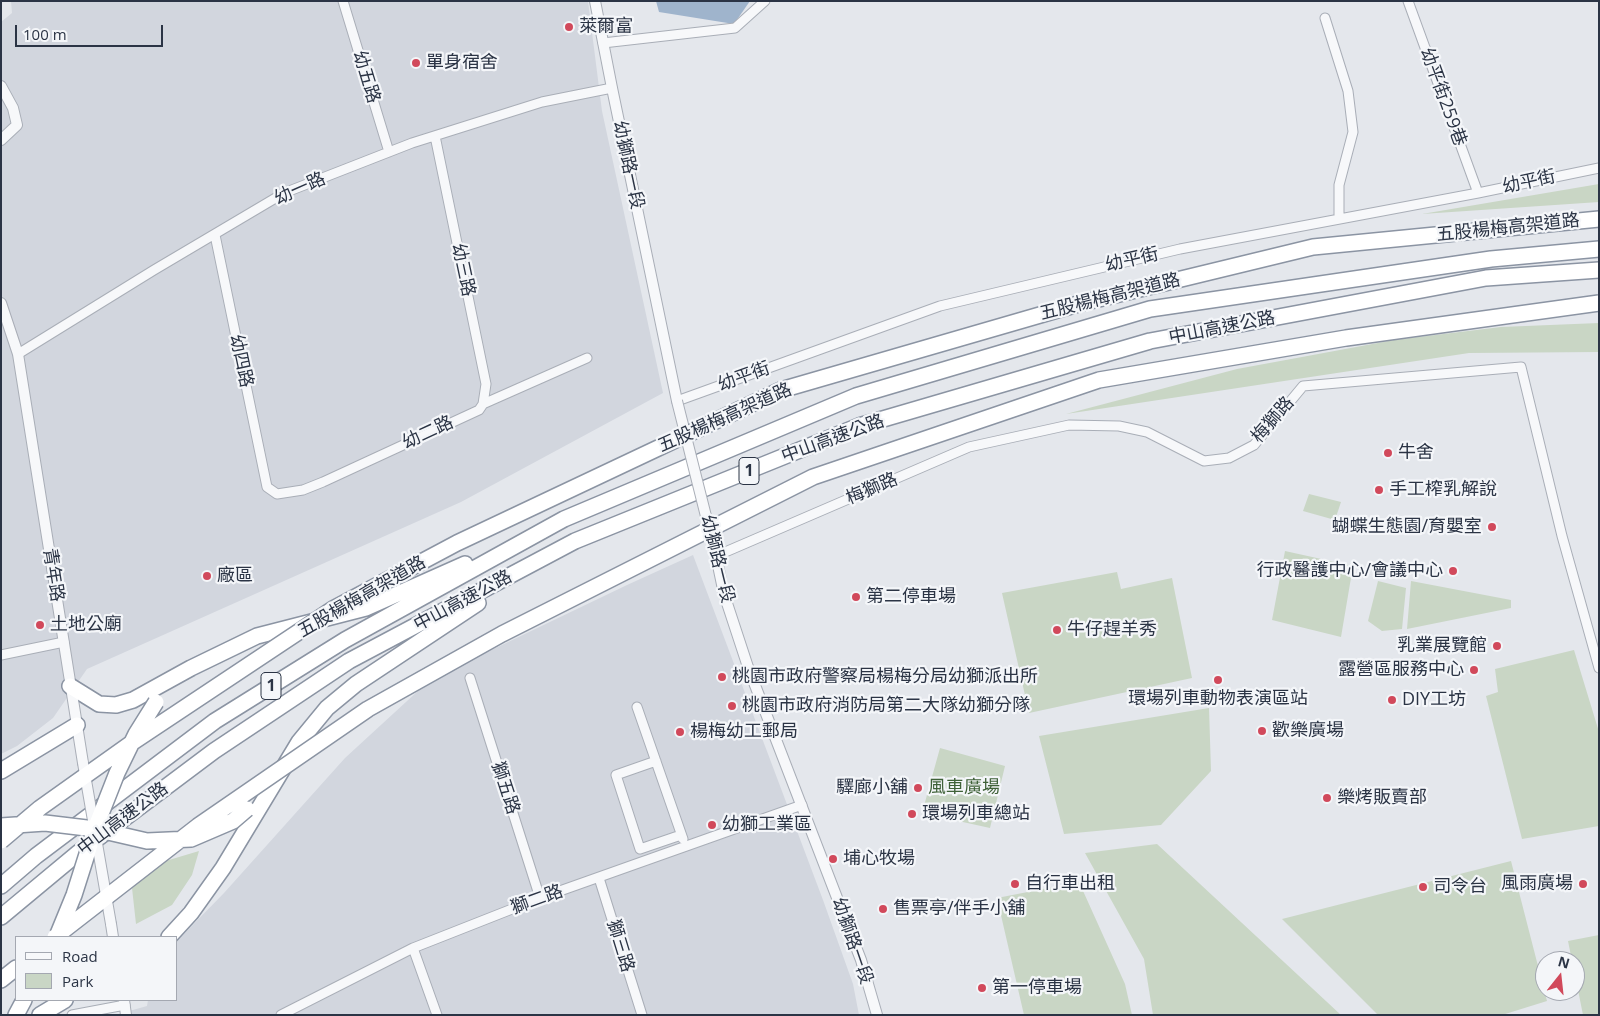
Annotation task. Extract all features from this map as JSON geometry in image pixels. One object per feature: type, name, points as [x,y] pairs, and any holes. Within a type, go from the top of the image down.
[{"type":"highway","name":"五股楊梅高架道路","points":[[1,841],[40,808],[123,749],[333,610],[457,542],[781,390],[1078,304],[1313,246],[1599,219]]},
{"type":"highway","name":"中山高速公路","points":[[1,886],[36,856],[214,721],[345,640],[564,519],[856,396],[1150,309],[1491,259],[1599,249]]},
{"type":"highway","name":"中山高速公路","points":[[1,918],[78,853],[214,751],[317,682],[349,661],[575,541],[859,426],[1150,341],[1486,278],[1599,270]]},
{"type":"highway","name":"1","points":[[57,936],[198,826],[368,709],[502,634],[813,477],[1099,380],[1346,338],[1599,303]]},
{"type":"highway","points":[[70,686],[99,704],[116,705],[133,700],[191,668],[257,636],[366,608],[564,519]]},
{"type":"highway","points":[[170,936],[191,913],[223,868],[299,742],[327,708],[356,684],[551,555]]},
{"type":"highway","points":[[56,936],[74,895],[95,829],[124,757],[156,702],[191,668]]},
{"type":"highway","points":[[1,771],[77,725]]},
{"type":"highway","points":[[1,826],[45,823],[95,829],[147,841],[192,839],[233,821],[270,790]]},
{"type":"highway","points":[[1,980],[15,969]]},
{"type":"highway","points":[[40,1015],[62,1001]]},
{"type":"street","name":"幼五路","points":[[343,1],[389,152]]},
{"type":"street","name":"幼獅路一段","points":[[595,1],[677,401],[724,594],[748,667],[861,960],[877,1015]]},
{"type":"street","points":[[603,42],[735,28],[764,1]]},
{"type":"street","name":"幼平街259巷","points":[[1408,1],[1478,192]]},
{"type":"street","points":[[1325,18],[1348,90],[1352,132],[1339,185],[1339,219]]},
{"type":"street","points":[[1,86],[13,108],[16,125],[1,140]]},
{"type":"street","name":"幼一路","points":[[18,354],[154,270],[284,194],[389,152],[435,136],[542,102],[612,88]]},
{"type":"street","name":"幼三路","points":[[435,136],[486,384],[483,404]]},
{"type":"street","name":"幼平街","points":[[677,401],[940,306],[1180,249],[1599,168]]},
{"type":"street","name":"幼四路","points":[[215,235],[267,487]]},
{"type":"street","name":"青年路","points":[[1,304],[18,354],[70,686],[113,936]]},
{"type":"street","name":"幼二路","points":[[267,487],[277,494],[303,490],[479,410],[483,404],[587,358]]},
{"type":"street","name":"梅獅路","points":[[716,556],[969,447],[1069,425],[1119,426],[1147,432],[1204,461],[1229,458],[1254,445],[1303,386],[1521,367],[1562,536],[1599,668]]},
{"type":"street","points":[[1,655],[64,642]]},
{"type":"street","name":"獅五路","points":[[470,678],[540,898]]},
{"type":"street","points":[[637,707],[685,847]]},
{"type":"street","points":[[656,760],[616,775],[640,849],[681,835]]},
{"type":"street","name":"獅二路","points":[[281,1015],[413,948],[540,898],[802,805]]},
{"type":"street","name":"獅三路","points":[[599,878],[642,1015]]},
{"type":"street","points":[[413,948],[437,1015]]},
{"type":"street","points":[[72,1015],[125,1006]]},
{"type":"shaded area","points":[[11,1],[588,1],[602,111],[663,393],[461,502],[87,669],[53,718],[17,746],[1,754],[1,22],[12,13]]},
{"type":"shaded area","points":[[693,555],[823,900],[853,984],[859,1015],[115,1015],[147,1006],[148,1001],[178,1001],[178,940],[224,893],[345,758],[431,679]]},
{"type":"green space","points":[[1599,184],[1599,202],[1422,214]]},
{"type":"green space","points":[[1599,323],[1599,352],[1469,353],[1066,414],[1237,369],[1394,340],[1501,327]]},
{"type":"green space","points":[[1309,494],[1341,502],[1335,520],[1303,511]]},
{"type":"green space","points":[[1285,551],[1353,566],[1341,637],[1272,620]]},
{"type":"green space","points":[[1117,572],[1121,589],[1172,578],[1192,678],[1029,713],[1002,593]]},
{"type":"green space","points":[[1378,581],[1406,588],[1402,629],[1382,631],[1368,621]]},
{"type":"green space","points":[[1411,581],[1511,600],[1511,608],[1407,629]]},
{"type":"green space","points":[[1574,650],[1599,732],[1599,826],[1522,839],[1486,696],[1498,692],[1495,669]]},
{"type":"green space","points":[[1209,708],[1211,771],[1161,825],[1064,834],[1039,736]]},
{"type":"green space","name":"風車廣場","points":[[940,748],[1005,766],[990,828],[922,813]]},
{"type":"green space","points":[[1157,844],[1341,1015],[1153,1015],[1144,959],[1085,853]]},
{"type":"green space","points":[[199,851],[192,875],[172,905],[136,924],[132,888],[159,863]]},
{"type":"green space","points":[[1511,861],[1535,954],[1535,1001],[1547,1001],[1502,1015],[1378,1015],[1282,919]]},
{"type":"green space","points":[[1079,882],[1125,984],[1132,1015],[1024,1015],[997,898]]},
{"type":"green space","points":[[1599,935],[1599,1015],[1583,1015],[1580,1001],[1585,1001],[1585,951],[1570,951],[1568,941]]},
{"type":"water","points":[[656,1],[750,1],[734,24],[659,12]]},
{"type":"place","name":"萊爾富","points":[[569,27]]},
{"type":"place","name":"單身宿舍","points":[[416,63]]},
{"type":"place","name":"牛舍","points":[[1388,453]]},
{"type":"place","name":"手工榨乳解說","points":[[1379,490]]},
{"type":"place","name":"蝴蝶生態園/育嬰室","points":[[1492,527]]},
{"type":"place","name":"行政醫護中心/會議中心","points":[[1453,571]]},
{"type":"place","name":"廠區","points":[[207,576]]},
{"type":"place","name":"第二停車場","points":[[856,597]]},
{"type":"place","name":"土地公廟","points":[[40,625]]},
{"type":"place","name":"牛仔趕羊秀","points":[[1057,630]]},
{"type":"place","name":"乳業展覽館","points":[[1497,646]]},
{"type":"place","name":"露營區服務中心","points":[[1474,670]]},
{"type":"place","name":"桃園市政府警察局楊梅分局幼獅派出所","points":[[722,677]]},
{"type":"place","name":"環場列車動物表演區站","points":[[1218,680]]},
{"type":"place","name":"DIY工坊","points":[[1392,700]]},
{"type":"place","name":"桃園市政府消防局第二大隊幼獅分隊","points":[[732,706]]},
{"type":"place","name":"歡樂廣場","points":[[1262,731]]},
{"type":"place","name":"楊梅幼工郵局","points":[[680,732]]},
{"type":"place","name":"驛廊小舖","points":[[918,788]]},
{"type":"place","name":"樂烤販賣部","points":[[1327,798]]},
{"type":"place","name":"環場列車總站","points":[[912,814]]},
{"type":"place","name":"幼獅工業區","points":[[712,825]]},
{"type":"place","name":"埔心牧場","points":[[833,859]]},
{"type":"place","name":"自行車出租","points":[[1015,884]]},
{"type":"place","name":"風雨廣場","points":[[1583,884]]},
{"type":"place","name":"司令台","points":[[1423,887]]},
{"type":"place","name":"售票亭/伴手小舖","points":[[883,909]]},
{"type":"place","name":"第一停車場","points":[[982,988]]}]
